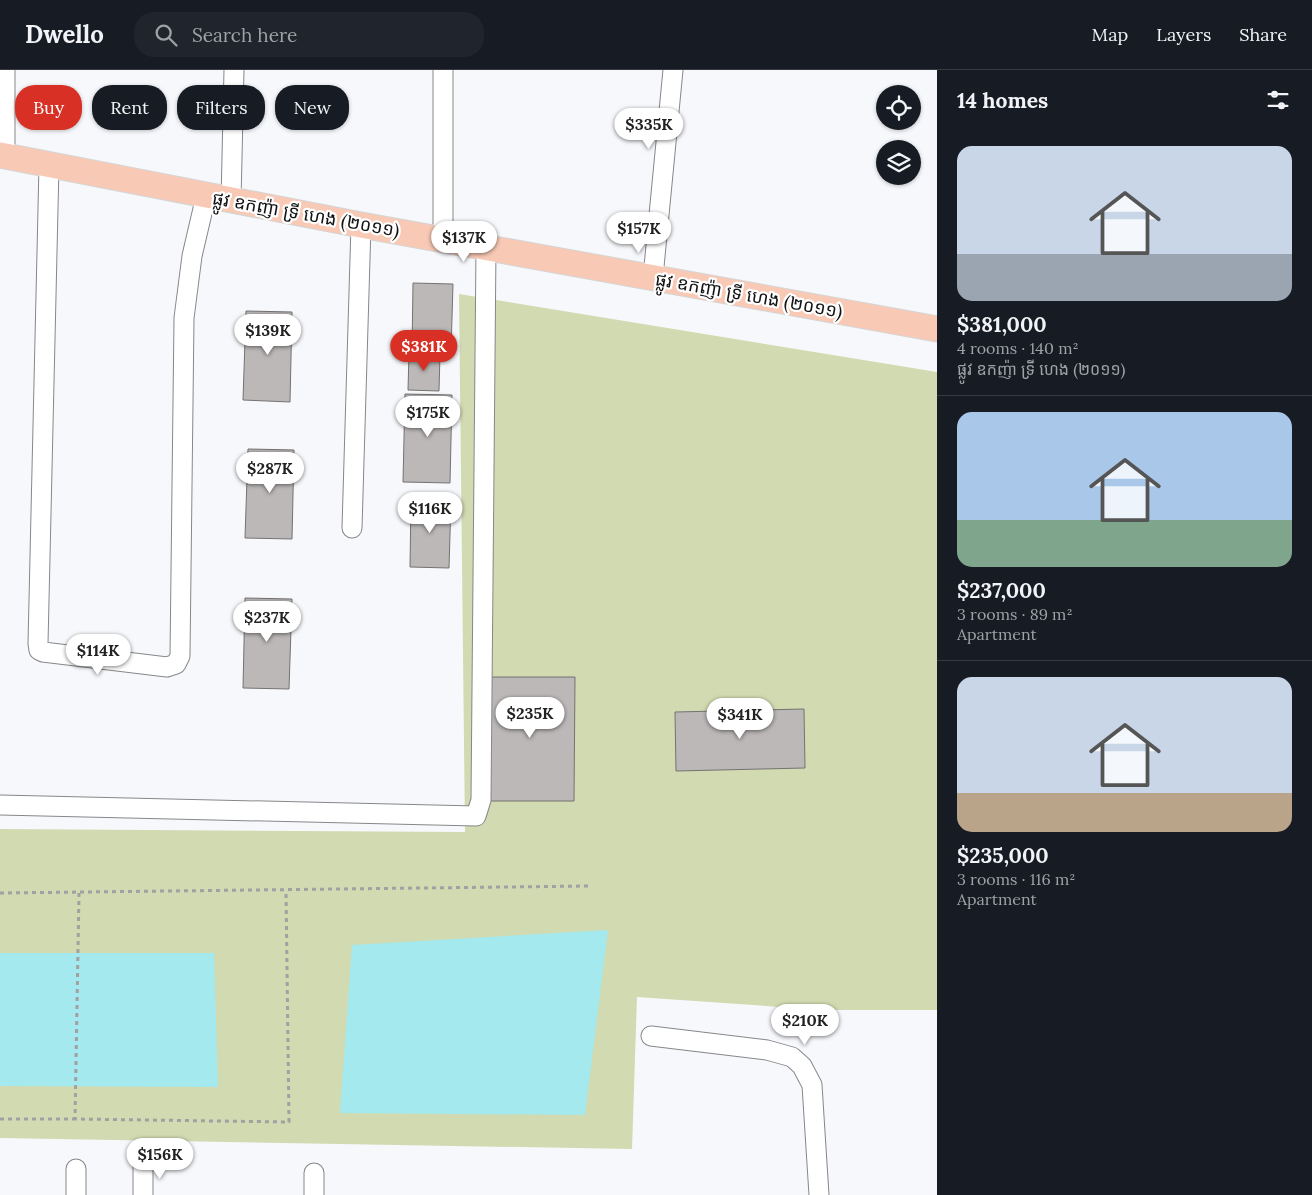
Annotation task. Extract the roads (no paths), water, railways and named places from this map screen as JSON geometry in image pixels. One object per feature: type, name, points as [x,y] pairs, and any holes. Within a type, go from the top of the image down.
[{"type":"main road","name":"ផ្លូវ ឧកញ៉ា ទ្រី ហេង (២០១១)","points":[[3,155],[231,201],[937,329]]},
{"type":"street","points":[[3,155],[5,70]]},
{"type":"street","points":[[231,201],[234,70]]},
{"type":"street","points":[[443,70],[444,239]]},
{"type":"street","points":[[653,277],[673,70]]},
{"type":"street","points":[[49,164],[38,644],[39,650],[43,652],[167,667],[176,664],[180,656],[184,318],[192,256],[206,196]]},
{"type":"street","points":[[352,528],[361,225]]},
{"type":"street","points":[[0,804],[476,816],[481,800],[486,247]]},
{"type":"street","points":[[650,1036],[767,1050],[792,1057],[802,1066],[812,1085],[819,1195]]},
{"type":"street","points":[[143,1166],[143,1195]]},
{"type":"street","points":[[76,1169],[76,1195]]},
{"type":"street","points":[[314,1173],[314,1195]]},
{"type":"water","points":[[608,930],[585,1115],[340,1113],[352,945]]},
{"type":"water","points":[[0,953],[214,953],[218,1087],[0,1086]]}]
